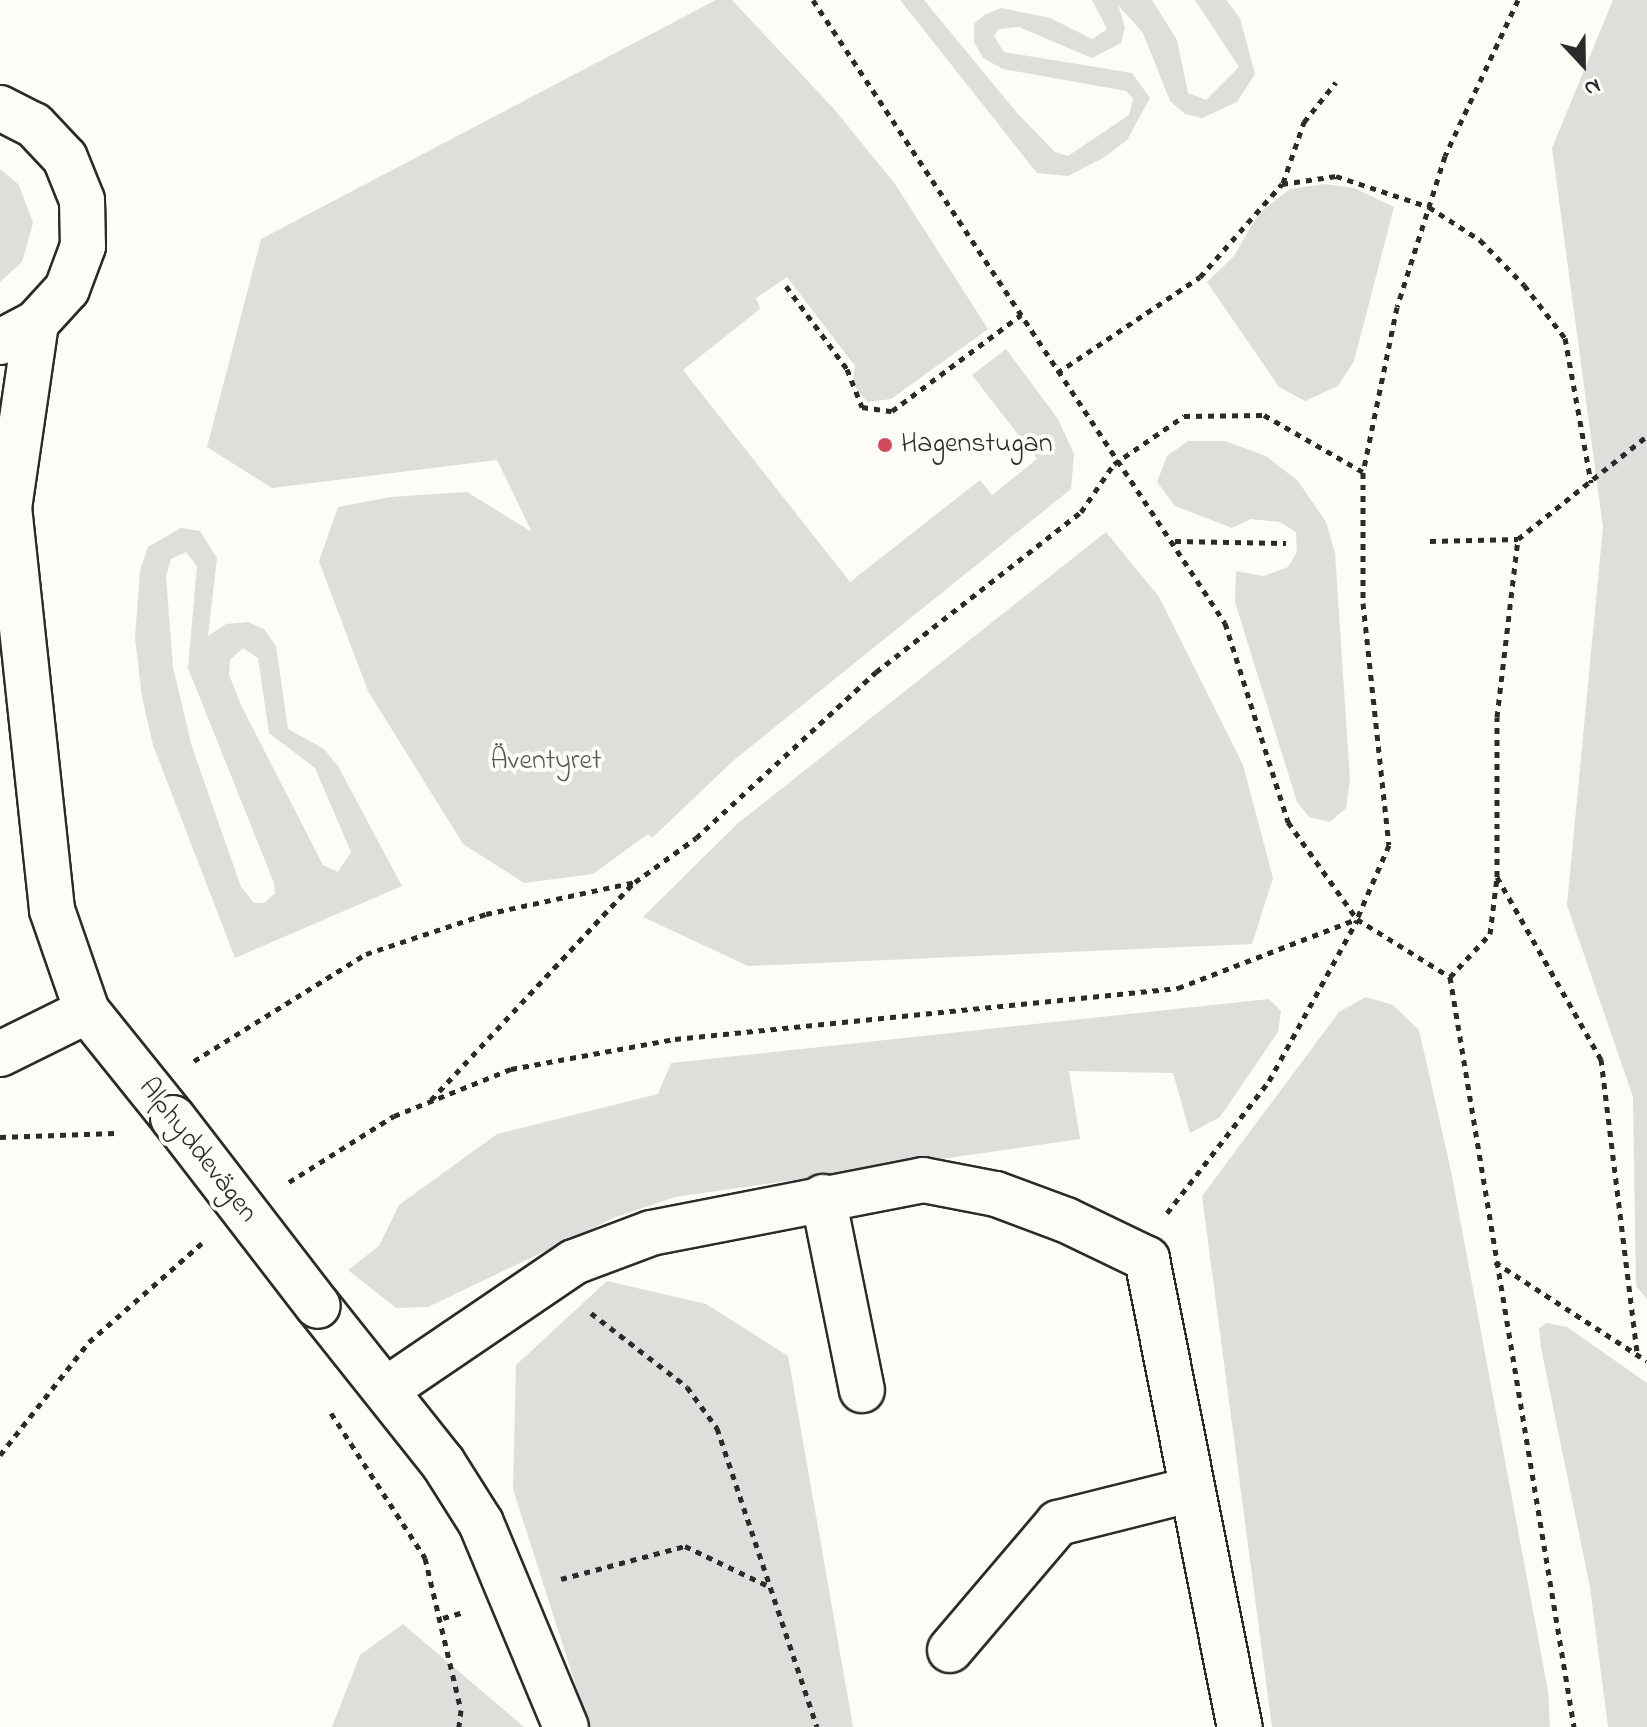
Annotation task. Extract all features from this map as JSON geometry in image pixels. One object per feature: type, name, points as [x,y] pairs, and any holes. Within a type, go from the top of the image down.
[{"type":"street","points":[[0,108],[34,125],[65,158],[82,200],[83,246],[67,289],[18,333]]},
{"type":"street","name":"Alphyddevägen","points":[[18,333],[5,499],[52,910],[87,1011],[318,1306],[387,1389],[481,1523],[513,1592],[566,1727]]},
{"type":"street","points":[[0,1054],[87,1011]]},
{"type":"street","points":[[387,1389],[574,1262],[651,1233],[823,1197],[923,1180],[996,1194],[1147,1259],[1189,1490],[1240,1727]]},
{"type":"street","points":[[823,1197],[862,1390]]},
{"type":"street","points":[[950,1650],[1058,1523],[1189,1490]]},
{"type":"path","points":[[813,0],[1021,315],[1114,464],[1174,541],[1225,623],[1288,822],[1357,919],[1450,977],[1574,1727]]},
{"type":"path","points":[[1147,1259],[1171,1203],[1269,1081],[1357,919],[1389,845],[1363,603],[1363,472],[1397,307],[1445,156],[1518,0]]},
{"type":"path","points":[[1057,373],[1200,277],[1282,184],[1304,122],[1336,82]]},
{"type":"path","points":[[1282,184],[1336,176],[1429,207],[1480,240],[1565,338],[1591,483]]},
{"type":"path","points":[[786,286],[847,369],[862,407],[892,411],[1021,315]]},
{"type":"path","points":[[430,1101],[635,882],[696,838],[876,672],[1081,512],[1114,464],[1184,416],[1264,415],[1363,472]]},
{"type":"path","points":[[1430,541],[1518,539],[1647,436]]},
{"type":"path","points":[[1450,977],[1490,934],[1497,877],[1497,717],[1518,539]]},
{"type":"path","points":[[1174,541],[1286,543]]},
{"type":"path","points":[[1497,877],[1601,1059],[1637,1353]]},
{"type":"path","points":[[186,1066],[366,954],[486,914],[635,882]]},
{"type":"path","points":[[278,1189],[394,1116],[511,1069],[675,1039],[1178,988],[1357,919]]},
{"type":"path","points":[[0,1137],[112,1130],[123,1140]]},
{"type":"path","points":[[0,1455],[89,1342],[205,1241]]},
{"type":"path","points":[[574,1262],[591,1313],[687,1387],[717,1428],[817,1727]]},
{"type":"path","points":[[1495,1262],[1647,1361]]},
{"type":"path","points":[[325,1403],[425,1558],[443,1618],[461,1710],[459,1727]]},
{"type":"path","points":[[443,1618],[513,1592],[685,1546],[767,1585]]},
{"type":"green space","name":"Äventyret","points":[[716,0],[732,0],[834,109],[895,184],[988,329],[891,399],[867,402],[853,384],[855,366],[787,277],[756,298],[760,309],[683,370],[850,582],[980,480],[992,495],[1037,459],[972,375],[1006,349],[1058,419],[1074,454],[1071,489],[734,760],[652,838],[648,834],[593,874],[524,883],[463,844],[368,691],[319,561],[338,507],[391,497],[467,492],[532,532],[497,460],[272,488],[207,447],[261,239]]},
{"type":"green space","points":[[900,0],[924,0],[1017,113],[1055,152],[1068,156],[1129,115],[1133,98],[1126,91],[1003,69],[983,58],[974,42],[974,24],[984,15],[1001,8],[1050,18],[1092,39],[1107,29],[1092,0],[1152,0],[1177,40],[1188,93],[1206,100],[1239,67],[1195,0],[1226,0],[1240,18],[1255,74],[1237,102],[1202,118],[1185,114],[1170,101],[1143,33],[1118,5],[1125,27],[1121,43],[1092,58],[1019,27],[999,29],[994,36],[1004,52],[1132,73],[1150,98],[1127,140],[1103,158],[1068,176],[1037,173]]},
{"type":"green space","points":[[1613,0],[1647,0],[1647,1299],[1636,1286],[1633,1097],[1567,905],[1603,527],[1552,148]]},
{"type":"green space","points":[[0,169],[19,185],[33,223],[22,262],[0,282]]},
{"type":"green space","points":[[1325,184],[1354,188],[1394,207],[1354,361],[1338,386],[1305,401],[1279,387],[1207,282],[1234,256],[1259,213],[1290,189]]},
{"type":"green space","points":[[1188,441],[1225,441],[1266,456],[1298,481],[1326,522],[1335,553],[1350,780],[1346,808],[1330,822],[1309,817],[1297,802],[1235,602],[1236,571],[1264,576],[1288,567],[1297,552],[1296,532],[1280,522],[1251,519],[1232,528],[1175,506],[1157,482],[1167,456]]},
{"type":"green space","points":[[181,528],[200,531],[217,558],[208,636],[226,624],[248,622],[264,629],[276,646],[288,729],[324,749],[338,766],[402,886],[235,958],[153,745],[142,697],[135,638],[140,570],[148,547]],"holes":[[[186,552],[197,566],[188,668],[274,883],[275,893],[264,903],[254,903],[241,887],[192,747],[173,667],[166,576],[171,559]],[[243,648],[258,658],[269,733],[315,768],[351,852],[338,872],[323,865],[242,707],[229,675],[230,660]]]},
{"type":"green space","points":[[1106,532],[1159,597],[1243,765],[1273,878],[1252,944],[748,966],[643,917],[737,824]]},
{"type":"green space","points":[[1366,997],[1393,1005],[1419,1030],[1451,1171],[1548,1691],[1550,1727],[1272,1727],[1202,1196],[1339,1012]]},
{"type":"green space","points":[[1269,999],[1281,1011],[1278,1032],[1220,1117],[1190,1133],[1173,1073],[1069,1071],[1080,1139],[675,1197],[616,1217],[428,1307],[396,1308],[348,1270],[379,1246],[399,1205],[497,1134],[658,1094],[671,1063]]},
{"type":"green space","points":[[607,1281],[706,1304],[788,1356],[853,1727],[589,1727],[513,1489],[516,1365]]},
{"type":"green space","points":[[1547,1323],[1567,1327],[1647,1383],[1647,1727],[1608,1727],[1590,1587],[1541,1348],[1539,1328]]},
{"type":"green space","points":[[403,1624],[524,1727],[332,1727],[360,1655]]},
{"type":"place","name":"Hagenstugan","points":[[885,445]]}]
